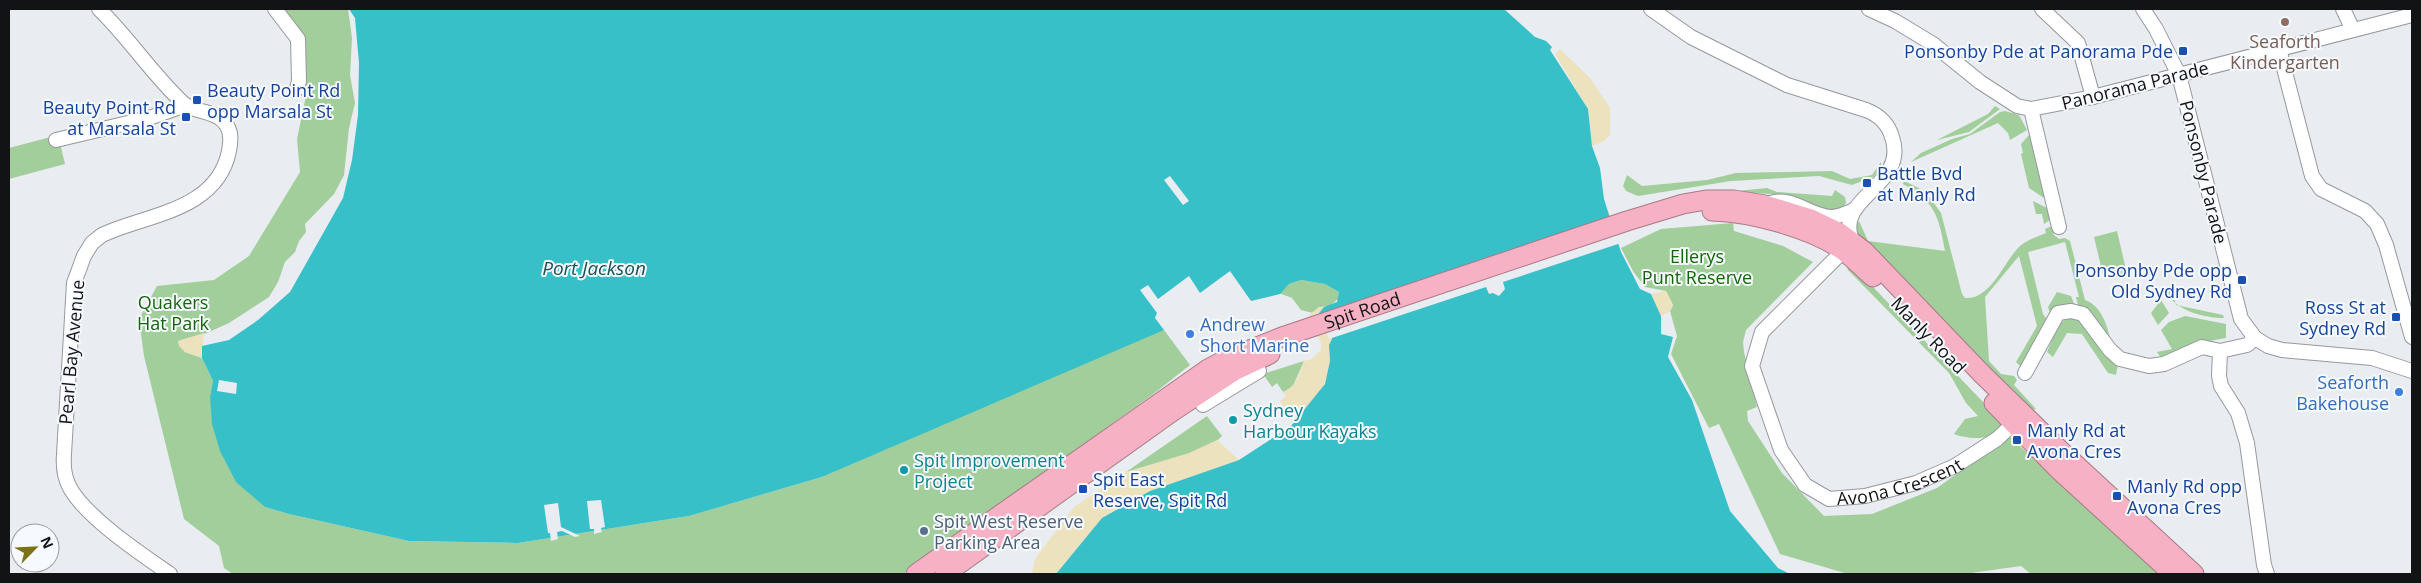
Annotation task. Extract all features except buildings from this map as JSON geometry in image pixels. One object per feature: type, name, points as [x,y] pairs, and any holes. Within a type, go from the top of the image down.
[{"type":"highway","name":"Spit Road","points":[[916,574],[1208,369],[1256,346],[1446,293],[1683,204],[1706,200],[1756,203]]},
{"type":"highway","name":"Manly Road","points":[[1756,203],[1811,219],[1847,246],[2018,419],[2194,574]]},
{"type":"highway","name":"Manly Road","points":[[1628,225],[1688,214],[1728,212],[1847,246]]},
{"type":"highway","name":"Spit Road","points":[[945,574],[1216,382],[1310,332]]},
{"type":"highway","name":"Manly Road","points":[[2018,419],[2058,469],[2173,574]]},
{"type":"street","points":[[56,140],[148,118],[186,105],[99,9]]},
{"type":"street","points":[[275,9],[298,39],[299,82],[297,89]]},
{"type":"street","points":[[1650,9],[1691,37],[1739,62],[1786,84],[1876,114],[1884,121],[1894,142],[1893,164],[1883,180],[1854,210],[1848,225],[1847,246]]},
{"type":"street","points":[[1869,9],[1895,21],[1933,44],[1980,82],[2016,106],[2031,109],[2059,227]]},
{"type":"street","points":[[2042,9],[2078,44],[2093,97]]},
{"type":"street","name":"Ponsonby Parade","points":[[2143,9],[2179,75],[2241,319],[2254,338]]},
{"type":"street","points":[[2343,9],[2354,30]]},
{"type":"street","name":"Panorama Parade","points":[[2031,109],[2093,97],[2412,15]]},
{"type":"street","points":[[2279,49],[2312,176],[2321,189],[2365,211],[2377,224],[2386,245],[2412,337]]},
{"type":"street","name":"Pearl Bay Avenue","points":[[170,574],[122,540],[78,499],[65,476],[64,454],[72,296],[78,270],[84,256],[92,243],[102,234],[181,208],[196,199],[219,174],[228,158],[231,141],[225,122],[218,117],[186,105]]},
{"type":"street","points":[[1756,203],[1779,200],[1799,205],[1829,217],[1854,210]]},
{"type":"street","name":"Avona Crescent","points":[[1847,246],[1762,332],[1752,366],[1781,450],[1804,486],[1829,499],[1865,496],[1916,482],[1954,466],[1997,438],[2018,419]]},
{"type":"street","points":[[2025,373],[2058,314],[2071,311],[2083,314],[2110,350],[2120,359],[2149,366],[2164,364],[2202,347],[2220,351],[2247,345],[2254,338],[2268,346],[2282,350],[2372,358],[2412,371]]},
{"type":"street","points":[[2220,351],[2218,376],[2221,386],[2238,413],[2245,435],[2264,565],[2267,574]]},
{"type":"street","points":[[1203,405],[1259,371]]},
{"type":"green space","name":"Quakers Hat Park","points":[[284,9],[348,9],[352,38],[350,75],[355,103],[349,128],[344,175],[334,194],[305,224],[306,232],[299,241],[295,252],[285,262],[278,282],[269,297],[229,323],[207,333],[181,340],[185,352],[202,358],[213,381],[210,396],[265,507],[409,541],[518,543],[689,516],[822,477],[1157,331],[1164,330],[1190,365],[1152,395],[903,574],[233,574],[224,568],[219,546],[184,519],[144,356],[139,319],[157,286],[214,280],[249,256],[300,172],[297,139],[306,96],[305,36]]},
{"type":"green space","points":[[1995,106],[2000,109],[1969,132],[1937,140],[1988,114]]},
{"type":"green space","points":[[2005,111],[2019,115],[2027,130],[2010,140],[2008,133],[1998,123],[1911,162],[1921,153],[1952,139],[1970,134],[2000,112]]},
{"type":"green space","points":[[58,135],[65,164],[9,179],[9,148]]},
{"type":"green space","points":[[2029,135],[2034,137],[2049,196],[2044,198],[2029,188],[2021,154],[2023,153],[2021,144]]},
{"type":"green space","points":[[1881,162],[1881,168],[1873,177],[1852,185],[1819,176],[1731,181],[1638,196],[1626,191],[1623,186],[1627,175],[1642,186],[1707,180],[1736,173],[1832,171],[1850,179],[1872,175]]},
{"type":"green space","points":[[1904,181],[1925,191],[1941,213],[1962,294],[1965,298],[1974,297],[1989,287],[2018,248],[2027,241],[2046,233],[2045,229],[2052,226],[2054,235],[2059,239],[2065,238],[2070,241],[2085,300],[2100,312],[2111,341],[2079,309],[2076,297],[2079,297],[2065,242],[2028,252],[2043,314],[2048,321],[2028,361],[2020,366],[2016,362],[2037,326],[2019,256],[1985,297],[1989,361],[2001,374],[2014,376],[2017,380],[2014,385],[2036,409],[2030,410],[1904,279],[1857,237],[1855,228],[1859,221],[1868,241],[1945,251],[1938,219],[1934,211],[1914,190],[1903,184]]},
{"type":"green space","points":[[1767,188],[1777,192],[1832,196],[1835,190],[1845,197],[1846,203],[1841,209],[1832,214],[1772,194],[1698,195]]},
{"type":"green space","points":[[2033,201],[2049,209],[2050,220],[2044,224],[2042,214],[2036,214]]},
{"type":"green space","name":"Ellerys Punt Reserve","points":[[1733,223],[1734,231],[1783,246],[1813,262],[1746,330],[1743,342],[1757,407],[1747,411],[1748,421],[1782,473],[1824,516],[1872,514],[1937,488],[2009,436],[2159,574],[2031,574],[2021,566],[1964,574],[1848,574],[1780,554],[1719,424],[1709,428],[1671,354],[1677,336],[1670,311],[1673,305],[1666,291],[1645,287],[1633,271],[1621,248],[1661,229]]},
{"type":"green space","points":[[2117,231],[2127,274],[2104,279],[2094,237]]},
{"type":"green space","points":[[1852,265],[2005,425],[2001,429],[1985,438],[1954,434],[1965,419],[1978,416],[1966,403],[1949,373],[1847,269]]},
{"type":"green space","points":[[1301,280],[1325,284],[1339,292],[1338,299],[1330,306],[1319,307],[1313,313],[1301,310],[1292,298],[1279,293],[1289,284]]},
{"type":"green space","points":[[2171,287],[2175,303],[2167,292]]},
{"type":"green space","points":[[2057,292],[2071,296],[2075,306],[2051,316],[2048,307]]},
{"type":"green space","points":[[2161,300],[2169,313],[2158,325],[2151,313]]},
{"type":"green space","points":[[2179,306],[2223,315],[2224,318],[2200,315]]},
{"type":"green space","points":[[2068,316],[2076,316],[2118,364],[2116,375],[2108,373],[2082,334],[2067,333],[2053,357],[2047,352],[2058,326]]},
{"type":"green space","points":[[2185,316],[2226,324],[2226,338],[2199,343],[2162,359],[2157,352],[2172,349],[2161,330],[2169,322]]},
{"type":"green space","points":[[1304,361],[1292,388],[1283,392],[1277,383],[1272,387],[1263,374]]},
{"type":"green space","points":[[1207,416],[1222,436],[1214,442],[1204,448],[1177,458],[1126,472]]},
{"type":"sand","points":[[1560,49],[1590,78],[1610,108],[1610,135],[1604,141],[1592,146],[1588,109],[1555,54]]},
{"type":"sand","points":[[1666,291],[1673,305],[1670,311],[1661,316],[1651,294]]},
{"type":"sand","points":[[1319,307],[1324,307],[1319,313],[1332,339],[1329,347],[1329,370],[1318,395],[1293,423],[1280,401],[1286,396],[1283,392],[1297,379],[1304,361],[1312,359],[1321,350],[1321,343],[1309,315]]},
{"type":"sand","points":[[204,333],[202,358],[185,352],[179,346],[178,341]]},
{"type":"sand","points":[[1217,440],[1239,460],[1150,491],[1102,518],[1056,574],[1032,574],[1035,559],[1074,507],[1126,472],[1189,453]]},
{"type":"water","name":"Port Jackson","points":[[349,9],[1504,9],[1535,37],[1546,41],[1552,47],[1550,50],[1588,109],[1592,146],[1600,168],[1604,199],[1621,252],[1640,289],[1651,294],[1661,316],[1661,334],[1673,337],[1668,357],[1692,400],[1730,511],[1778,568],[1790,574],[1056,574],[1102,518],[1150,491],[1239,460],[1291,426],[1325,384],[1330,361],[1329,345],[1332,339],[1319,313],[1324,307],[1337,302],[1339,292],[1325,284],[1301,280],[1289,284],[1280,294],[1251,301],[1230,271],[1200,293],[1189,276],[1158,299],[1148,285],[1140,290],[1157,313],[1155,318],[1164,330],[822,477],[689,516],[518,543],[409,541],[265,507],[236,482],[220,451],[212,424],[210,396],[213,381],[202,358],[202,346],[229,340],[258,320],[290,292],[343,198],[352,160],[358,115],[359,63],[355,18]]},
{"type":"pier","points":[[1170,176],[1189,201],[1183,205],[1164,180]]},
{"type":"pier","points":[[1612,216],[1621,243],[1503,282],[1505,289],[1499,296],[1493,293],[1489,294],[1486,287],[1329,339],[1319,315]]},
{"type":"pier","points":[[219,380],[237,383],[236,394],[217,391]]},
{"type":"pier","points":[[601,500],[605,527],[601,528],[602,532],[594,534],[594,529],[590,529],[587,501]]},
{"type":"pier","points":[[558,503],[561,527],[580,536],[575,537],[562,531],[557,532],[558,539],[551,541],[544,505]]},
{"type":"place","name":"Seaforth Kindergarten","points":[[2285,22]]},
{"type":"place","name":"Ponsonby Pde at Panorama Pde","points":[[2183,51]]},
{"type":"place","name":"Beauty Point Rd opp Marsala St","points":[[197,100]]},
{"type":"place","name":"Beauty Point Rd at Marsala St","points":[[186,117]]},
{"type":"place","name":"Battle Bvd at Manly Rd","points":[[1867,183]]},
{"type":"place","name":"Ponsonby Pde opp Old Sydney Rd","points":[[2242,280]]},
{"type":"place","name":"Ross St at Sydney Rd","points":[[2396,317]]},
{"type":"place","name":"Andrew Short Marine","points":[[1190,334]]},
{"type":"place","name":"Seaforth Bakehouse","points":[[2399,392]]},
{"type":"place","name":"Sydney Harbour Kayaks","points":[[1233,420]]},
{"type":"place","name":"Manly Rd at Avona Cres","points":[[2017,440]]},
{"type":"place","name":"Spit Improvement Project","points":[[904,470]]},
{"type":"place","name":"Spit East Reserve, Spit Rd","points":[[1083,489]]},
{"type":"place","name":"Manly Rd opp Avona Cres","points":[[2117,496]]},
{"type":"place","name":"Spit West Reserve Parking Area","points":[[924,531]]}]
